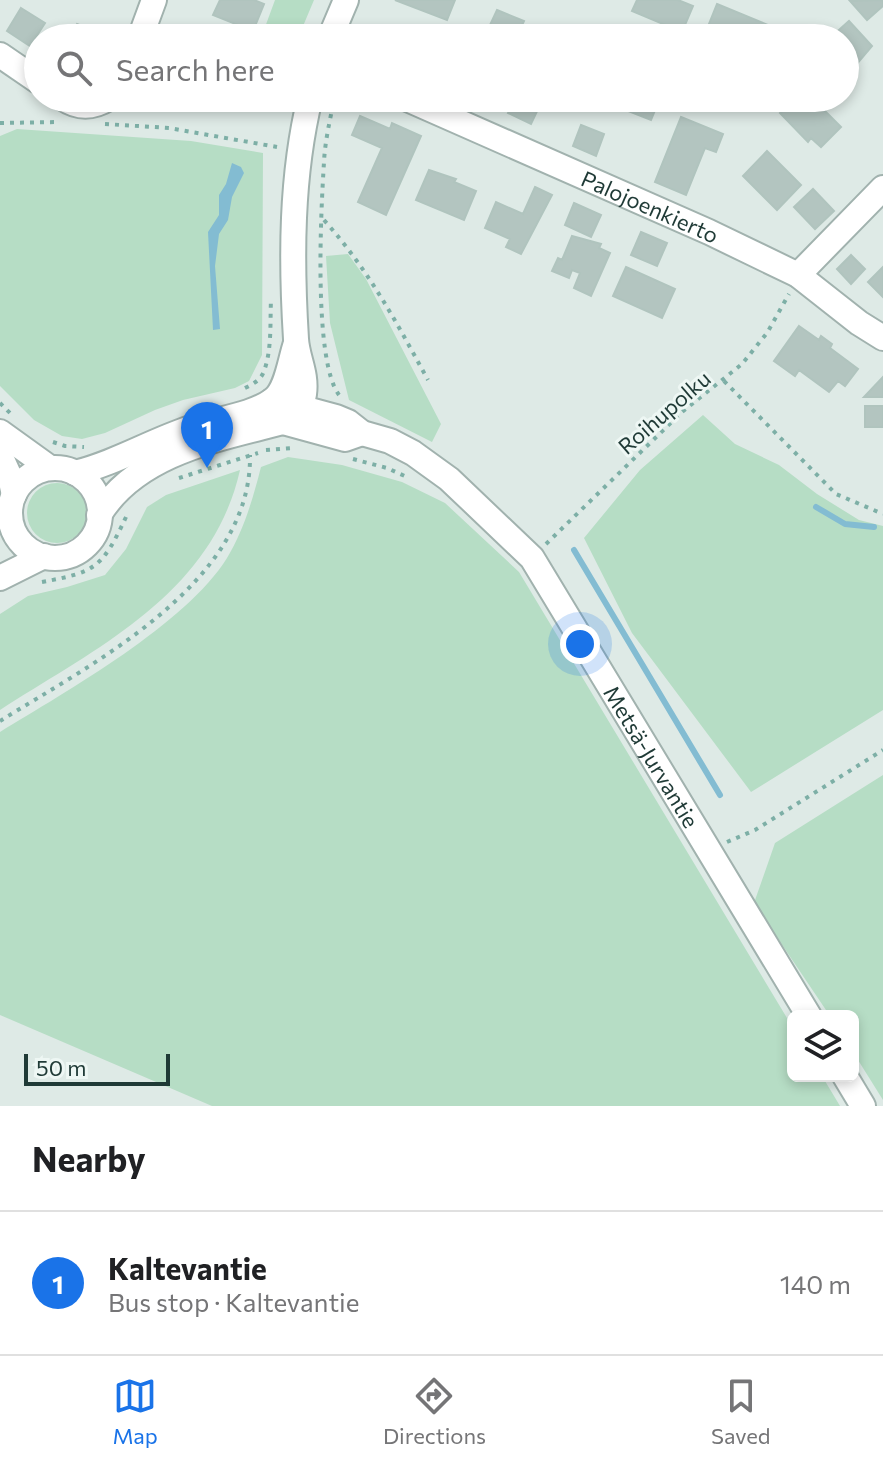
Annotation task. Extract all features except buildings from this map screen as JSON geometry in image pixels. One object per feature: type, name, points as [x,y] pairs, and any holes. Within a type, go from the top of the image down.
[{"type":"street","points":[[145,24],[154,0]]},
{"type":"street","points":[[336,24],[346,0]]},
{"type":"street","points":[[0,55],[24,71]]},
{"type":"street","points":[[285,410],[284,385],[296,343],[294,214],[299,154],[307,112]]},
{"type":"street","name":"Palojoenkierto","points":[[437,112],[709,232],[798,275],[883,338]]},
{"type":"street","points":[[798,275],[883,188]]},
{"type":"street","points":[[75,473],[108,464],[178,433],[259,408],[285,410]]},
{"type":"street","points":[[99,515],[110,497],[135,474],[285,410]]},
{"type":"street","name":"Metsä-Jurvantie","points":[[285,410],[333,426],[348,422],[362,433],[390,441],[413,453],[449,479],[532,558],[805,1010]]},
{"type":"street","points":[[0,432],[50,468]]},
{"type":"street","points":[[0,455],[10,477],[12,506],[13,531],[21,543],[44,556],[57,558],[81,549],[91,540],[99,515],[93,490],[75,473],[63,468],[50,468],[27,478],[12,506],[0,544]]},
{"type":"street","points":[[0,578],[44,556]]},
{"type":"street","points":[[849,1082],[863,1106]]},
{"type":"path","points":[[0,123],[77,112],[277,147]]},
{"type":"path","points":[[332,112],[324,160],[322,320],[331,385],[341,400],[327,454],[375,465]]},
{"type":"path","points":[[275,161],[279,135]]},
{"type":"path","points":[[322,218],[351,250],[378,289],[428,380]]},
{"type":"path","name":"Roihupolku","points":[[532,558],[682,412],[742,364],[782,310],[798,275]]},
{"type":"path","points":[[236,393],[258,381],[264,371],[269,341],[271,288]]},
{"type":"path","points":[[724,381],[836,494],[883,514]]},
{"type":"path","points":[[41,437],[65,446],[91,446]]},
{"type":"path","points":[[169,482],[250,455],[279,448],[301,449]]},
{"type":"path","points":[[0,721],[101,658],[192,586],[239,515],[250,477],[250,455]]},
{"type":"path","points":[[39,583],[81,575],[100,562],[113,545],[126,516]]},
{"type":"path","points":[[710,849],[755,830],[883,750]]},
{"type":"green space","points":[[275,0],[314,0],[304,24],[266,24]]},
{"type":"green space","points":[[17,129],[191,141],[263,153],[262,355],[249,381],[235,388],[183,400],[105,433],[82,439],[62,436],[34,420],[0,386],[0,136]]},
{"type":"green space","points":[[348,254],[366,279],[441,424],[432,442],[349,400],[330,323],[326,256]]},
{"type":"green space","points":[[703,415],[735,444],[779,465],[859,520],[883,526],[883,710],[751,792],[632,633],[584,538],[640,470]]},
{"type":"green space","points":[[288,457],[342,465],[402,482],[445,503],[519,572],[787,1018],[787,1082],[826,1082],[840,1106],[212,1106],[0,1015],[0,732],[123,654],[184,607],[208,583],[233,547],[261,467]]},
{"type":"green space","points":[[240,470],[226,513],[204,551],[178,584],[112,639],[0,710],[0,614],[28,596],[105,575],[126,549],[147,507],[166,495]]},
{"type":"green space","points":[[57,483],[78,492],[87,513],[78,534],[57,543],[36,534],[27,513],[36,492]]},
{"type":"green space","points":[[883,775],[883,1100],[859,1062],[859,1010],[826,1010],[754,903],[775,843]]},
{"type":"water","points":[[232,163],[241,167],[244,173],[232,197],[228,220],[219,234],[215,266],[220,329],[213,330],[208,232],[219,215],[219,195]]},
{"type":"waterway","points":[[816,507],[845,524],[874,527]]},
{"type":"waterway","points":[[574,550],[720,795]]},
{"type":"place","name":"Kaltevantie","points":[[207,468]]}]
